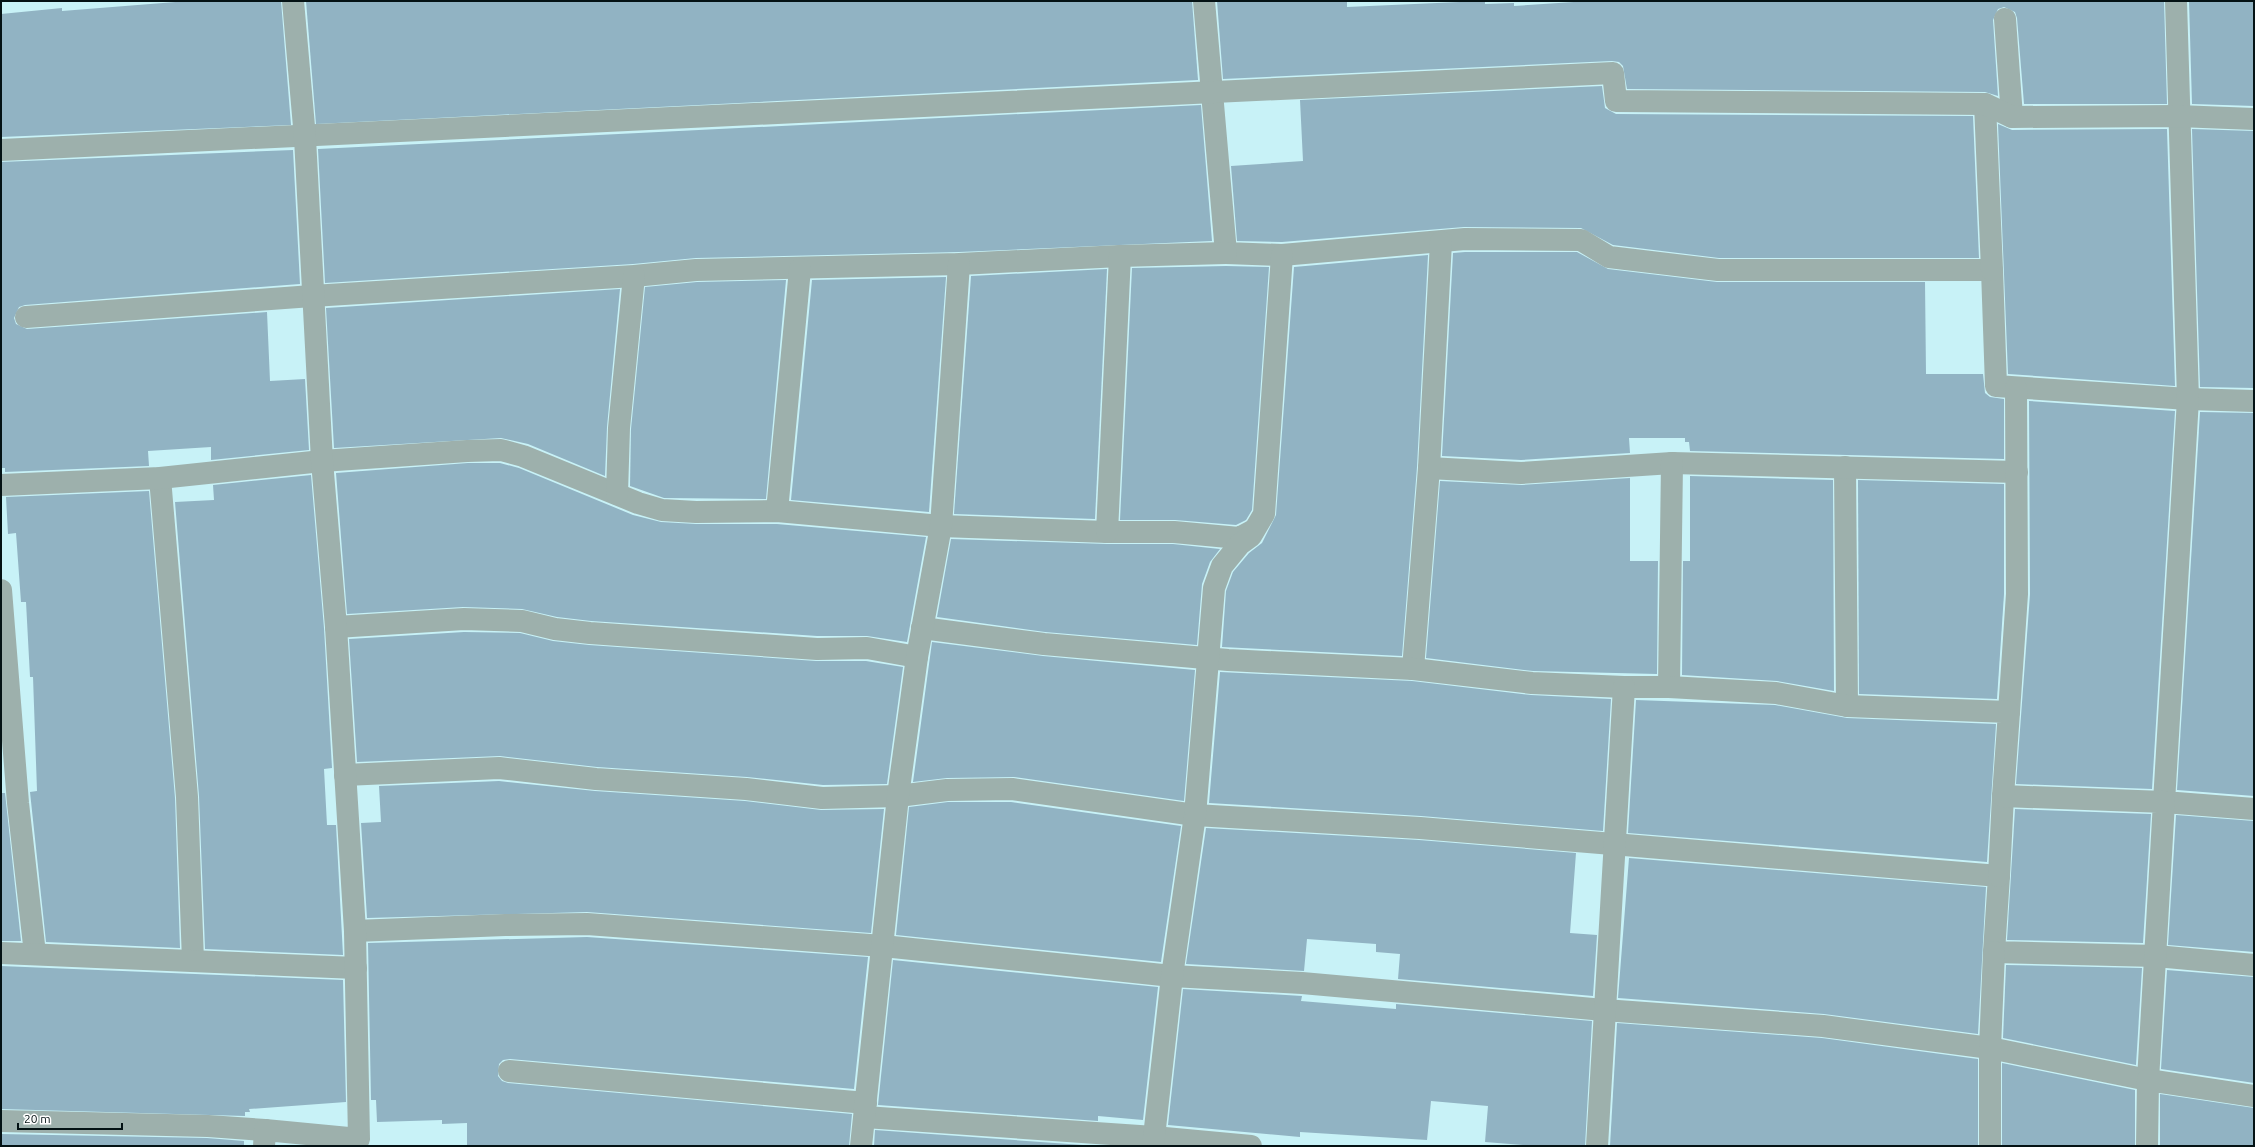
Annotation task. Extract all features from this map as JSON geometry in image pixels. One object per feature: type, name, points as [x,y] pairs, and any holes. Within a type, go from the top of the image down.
[{"type":"street","points":[[1,1121],[208,1126],[264,1138],[359,1140],[355,931],[336,627],[322,461],[312,296],[305,138],[293,1]]},
{"type":"street","points":[[1204,1],[1226,253]]},
{"type":"street","points":[[2147,1146],[2148,1080],[2188,399],[2178,116],[2176,1]]},
{"type":"street","points":[[2005,19],[2012,117]]},
{"type":"street","points":[[1,150],[305,138],[1212,91],[1612,73],[1616,101],[1985,104],[2012,117],[2178,116],[2254,119]]},
{"type":"street","points":[[1985,104],[1996,386],[2188,399],[2254,400]]},
{"type":"street","points":[[26,317],[312,296],[634,276],[696,270],[800,269],[959,264],[1120,256],[1226,253],[1282,254],[1441,242],[1465,238],[1581,240],[1609,257],[1718,270],[1992,270]]},
{"type":"street","points":[[1413,669],[1429,468],[1441,242]]},
{"type":"street","points":[[1153,1142],[1172,976],[1195,814],[1214,588],[1222,566],[1254,530],[1264,514],[1282,254]]},
{"type":"street","points":[[1107,532],[1120,256]]},
{"type":"street","points":[[861,1146],[898,796],[917,657],[941,526],[959,264]]},
{"type":"street","points":[[777,511],[800,269]]},
{"type":"street","points":[[617,494],[619,428],[634,276]]},
{"type":"street","points":[[1990,1146],[1990,1048],[1994,952],[2017,594],[2016,388]]},
{"type":"street","points":[[1,485],[160,478],[322,461],[501,450],[523,456],[617,494],[662,510],[696,512],[777,511],[941,526],[1107,532],[1174,532],[1239,538],[1254,530]]},
{"type":"street","points":[[1429,468],[1521,473],[1672,463],[2017,472]]},
{"type":"street","points":[[1669,687],[1672,463]]},
{"type":"street","points":[[1844,467],[1847,706]]},
{"type":"street","points":[[160,478],[186,798],[193,961]]},
{"type":"street","points":[[1,590],[18,803],[35,954]]},
{"type":"street","points":[[336,627],[464,619],[522,621],[555,629],[590,633],[817,649],[868,648],[917,657]]},
{"type":"street","points":[[922,628],[1044,644],[1209,657],[1228,660],[1413,669],[1532,684],[1669,687],[1776,693],[1847,706],[2009,712]]},
{"type":"street","points":[[1597,1146],[1604,1010],[1616,844],[1624,687]]},
{"type":"street","points":[[345,775],[500,768],[596,778],[746,789],[822,798],[898,796],[948,790],[1012,789],[1195,814],[1420,828],[1999,876]]},
{"type":"street","points":[[2003,796],[2164,802],[2254,809]]},
{"type":"street","points":[[355,931],[505,925],[587,924],[882,946],[1172,976],[1302,983],[1604,1010],[1823,1026],[1990,1048],[2148,1080],[2254,1096]]},
{"type":"street","points":[[1994,952],[2156,956],[2254,965]]},
{"type":"street","points":[[1,953],[356,968]]},
{"type":"street","points":[[509,1071],[1153,1142],[1251,1146]]},
{"type":"building","points":[[188,1],[281,1],[291,125],[1,137],[1,14],[62,8],[62,11]]},
{"type":"building","points":[[306,1],[1192,1],[1198,80],[316,124]]},
{"type":"building","points":[[1217,1],[1347,1],[1347,7],[1482,1],[1485,1],[1485,4],[1514,3],[1514,6],[1589,1],[2164,1],[2167,104],[2024,104],[2017,18],[2015,12],[2004,7],[1998,9],[1993,20],[1998,96],[1985,92],[1627,89],[1623,66],[1619,62],[1612,61],[1223,79]]},
{"type":"building","points":[[2189,1],[2254,1],[2254,106],[2192,104]]},
{"type":"building","points":[[1602,86],[1605,108],[1616,114],[1973,116],[1979,258],[1719,258],[1613,245],[1581,228],[1464,227],[1282,242],[1237,241],[1231,166],[1303,161],[1300,100]]},
{"type":"building","points":[[1201,105],[1212,241],[959,252],[696,258],[633,264],[325,283],[318,149]]},
{"type":"building","points":[[1998,124],[2012,130],[2167,129],[2175,386],[2008,374]]},
{"type":"building","points":[[2192,129],[2254,131],[2254,388],[2200,387]]},
{"type":"building","points":[[293,150],[300,284],[25,305],[19,307],[14,318],[16,324],[27,329],[267,312],[270,381],[305,379],[309,450],[211,460],[211,447],[148,451],[149,466],[5,472],[5,468],[1,468],[1,162]]},
{"type":"building","points":[[1577,252],[1608,269],[1717,282],[1925,282],[1926,374],[1983,374],[1985,393],[1990,397],[2004,399],[2004,459],[1690,451],[1689,442],[1685,442],[1685,438],[1629,438],[1630,453],[1521,460],[1442,456],[1453,253]]},
{"type":"building","points":[[1428,255],[1417,467],[1402,656],[1222,647],[1226,591],[1233,572],[1249,553],[1262,543],[1276,515],[1294,267]]},
{"type":"building","points":[[1226,266],[1269,267],[1252,510],[1246,520],[1236,525],[1175,520],[1120,520],[1132,268]]},
{"type":"building","points":[[1107,269],[1095,519],[954,514],[971,276]]},
{"type":"building","points":[[946,277],[929,512],[791,500],[812,280]]},
{"type":"building","points":[[786,280],[766,499],[664,498],[630,486],[631,429],[645,287],[697,282]]},
{"type":"building","points":[[620,289],[607,427],[605,476],[528,444],[501,438],[334,448],[326,308]]},
{"type":"building","points":[[2029,401],[2175,411],[2152,789],[2016,784],[2030,594]]},
{"type":"building","points":[[2200,412],[2254,413],[2254,796],[2177,790]]},
{"type":"building","points":[[468,463],[500,463],[519,468],[633,515],[661,522],[696,524],[777,524],[926,537],[907,642],[867,636],[817,636],[591,621],[557,617],[522,609],[463,607],[347,614],[336,473]]},
{"type":"building","points":[[311,475],[324,628],[332,768],[324,769],[327,825],[336,825],[343,955],[205,949],[199,796],[175,502],[214,500],[213,485]]},
{"type":"building","points":[[1690,476],[1833,480],[1834,691],[1777,681],[1682,675],[1683,561],[1690,561]]},
{"type":"building","points":[[1630,478],[1630,561],[1658,561],[1657,674],[1533,671],[1426,658],[1440,481],[1522,485]]},
{"type":"building","points":[[1858,480],[2004,484],[2004,594],[1997,699],[1859,694]]},
{"type":"building","points":[[149,491],[175,798],[180,948],[46,942],[30,792],[37,791],[33,677],[30,677],[26,602],[21,602],[16,533],[8,534],[6,497]]},
{"type":"building","points":[[951,539],[1107,544],[1173,544],[1220,549],[1210,562],[1202,584],[1197,645],[1045,632],[937,617]]},
{"type":"building","points":[[464,632],[520,633],[553,641],[589,645],[816,661],[866,661],[903,667],[887,784],[823,785],[747,777],[597,767],[500,756],[357,762],[349,639]]},
{"type":"building","points":[[932,642],[1043,656],[1195,670],[1184,801],[1014,777],[947,778],[913,782]]},
{"type":"building","points":[[1220,672],[1412,681],[1531,695],[1611,699],[1603,831],[1421,816],[1209,803]]},
{"type":"building","points":[[1636,700],[1775,705],[1847,718],[1996,724],[1987,862],[1628,833]]},
{"type":"building","points":[[499,781],[595,791],[745,801],[821,810],[884,809],[871,933],[587,912],[367,918],[361,823],[381,822],[379,786]]},
{"type":"building","points":[[1,793],[5,793],[21,941],[1,941]]},
{"type":"building","points":[[948,802],[1011,802],[1181,826],[1161,962],[896,935],[909,807]]},
{"type":"building","points":[[2015,809],[2151,814],[2143,943],[2007,940]]},
{"type":"building","points":[[2176,815],[2254,821],[2254,952],[2168,945]]},
{"type":"building","points":[[1206,828],[1419,840],[1576,853],[1570,933],[1597,935],[1593,996],[1398,979],[1400,954],[1376,952],[1376,944],[1307,939],[1304,971],[1186,964]]},
{"type":"building","points":[[1629,858],[1986,887],[1978,1034],[1824,1014],[1618,998]]},
{"type":"building","points":[[587,937],[868,957],[854,1089],[510,1059],[503,1060],[499,1064],[498,1076],[502,1081],[508,1083],[852,1114],[849,1146],[467,1146],[467,1123],[442,1124],[442,1120],[377,1122],[376,1100],[371,1100],[368,943]]},
{"type":"building","points":[[893,960],[1158,987],[1143,1120],[1098,1116],[1098,1121],[878,1105]]},
{"type":"building","points":[[2006,965],[2142,968],[2136,1065],[2003,1038]]},
{"type":"building","points":[[1,966],[343,980],[346,1102],[249,1109],[250,1112],[245,1112],[245,1116],[1,1109]]},
{"type":"building","points":[[2167,970],[2254,977],[2254,1083],[2161,1069]]},
{"type":"building","points":[[1183,989],[1302,996],[1301,1001],[1396,1009],[1396,1004],[1592,1021],[1585,1146],[1534,1146],[1485,1142],[1488,1106],[1431,1101],[1427,1140],[1300,1132],[1300,1137],[1168,1125]]},
{"type":"building","points":[[1617,1023],[1822,1038],[1978,1059],[1978,1146],[1610,1146]]},
{"type":"building","points":[[2002,1063],[2135,1090],[2135,1146],[2002,1146]]},
{"type":"building","points":[[2160,1094],[2254,1108],[2254,1146],[2160,1146]]},
{"type":"building","points":[[875,1130],[1097,1146],[874,1146]]},
{"type":"building","points":[[1,1134],[207,1138],[244,1141],[244,1146],[1,1146]]}]
